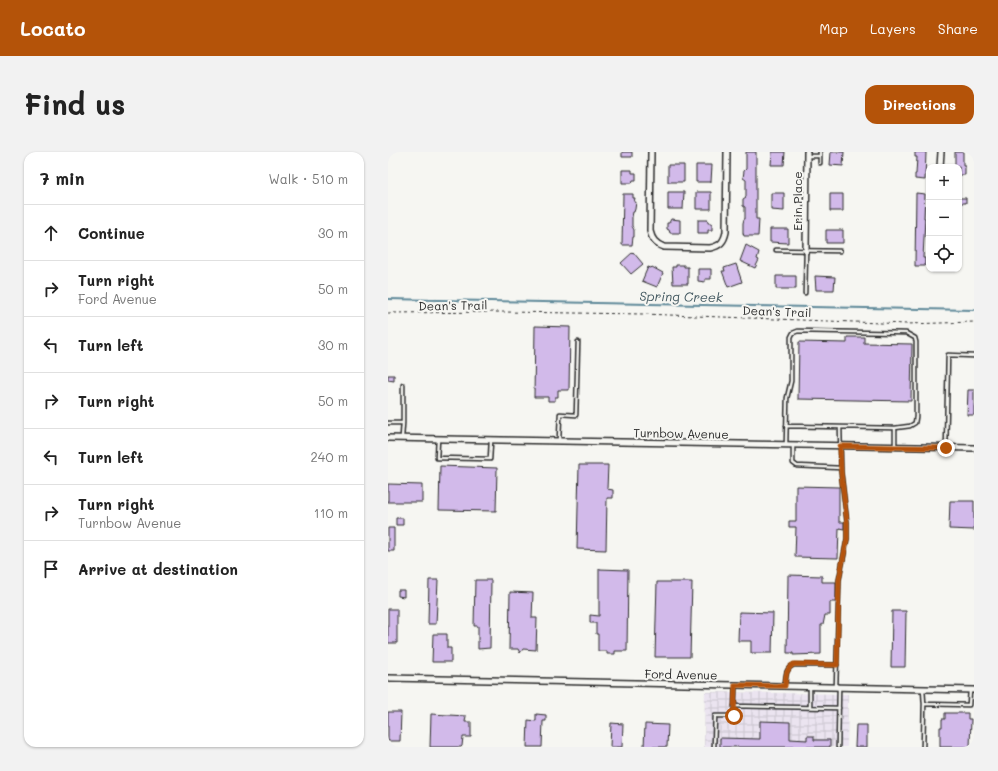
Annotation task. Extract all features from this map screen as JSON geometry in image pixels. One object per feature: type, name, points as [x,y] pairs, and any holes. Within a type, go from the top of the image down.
[{"type":"street","points":[[651,152],[650,231],[654,242],[664,247],[710,248],[722,243],[726,232],[727,152]]},
{"type":"street","points":[[940,164],[941,152]]},
{"type":"street","name":"Erin Place","points":[[806,251],[807,154]]},
{"type":"street","name":"Turnbow Avenue","points":[[388,438],[974,448]]},
{"type":"street","name":"Ford Avenue","points":[[388,678],[972,690]]},
{"type":"lane","points":[[820,152],[820,163]]},
{"type":"lane","points":[[807,154],[820,156]]},
{"type":"lane","points":[[776,250],[840,251]]},
{"type":"lane","points":[[805,293],[806,251]]},
{"type":"lane","points":[[786,426],[895,428],[910,426],[915,423],[915,338],[906,333],[798,331],[793,333],[791,337],[791,381],[787,398],[786,426],[786,445]]},
{"type":"lane","points":[[559,441],[560,414],[576,415],[578,342]]},
{"type":"lane","points":[[946,448],[948,355],[974,356]]},
{"type":"lane","points":[[402,438],[403,385]]},
{"type":"lane","points":[[388,423],[403,423]]},
{"type":"lane","points":[[838,747],[839,708],[837,665],[839,580],[847,539],[847,522],[844,507],[841,468],[840,427]]},
{"type":"lane","points":[[895,428],[895,447]]},
{"type":"lane","points":[[438,438],[437,458],[490,459],[491,440]]},
{"type":"lane","points":[[793,445],[793,464],[797,466],[841,468]]},
{"type":"lane","points":[[785,686],[786,674],[790,666],[794,664],[837,665]]},
{"type":"lane","points":[[714,747],[715,716],[734,716],[735,685]]},
{"type":"lane","points":[[810,687],[810,707]]},
{"type":"lane","points":[[923,689],[923,747]]},
{"type":"lane","points":[[924,704],[969,705],[972,690]]},
{"type":"lane","points":[[734,706],[839,708]]},
{"type":"path","name":"Dean's Trail","points":[[388,313],[504,312],[643,314],[907,324],[974,322]]},
{"type":"shaded area","points":[[705,692],[848,694],[847,747],[704,747]]},
{"type":"building","points":[[622,152],[632,152],[632,157],[622,157]]},
{"type":"building","points":[[746,152],[756,152],[756,219],[759,219],[758,236],[744,236],[743,233],[745,207],[743,206],[743,199],[746,197],[746,180],[743,178],[744,171],[746,169]]},
{"type":"building","points":[[772,152],[785,152],[784,165],[771,165]]},
{"type":"building","points":[[831,152],[844,152],[843,166],[830,165]]},
{"type":"building","points":[[915,152],[926,152],[925,180],[915,179],[917,157],[915,157]]},
{"type":"building","points":[[955,152],[963,152],[963,166],[965,166],[965,175],[962,175],[962,164],[955,164]]},
{"type":"building","points":[[668,165],[684,165],[684,182],[668,182]]},
{"type":"building","points":[[696,165],[712,165],[711,182],[696,182]]},
{"type":"building","points":[[622,170],[632,170],[632,173],[636,173],[636,180],[633,180],[632,183],[622,183]]},
{"type":"building","points":[[668,192],[684,192],[683,209],[668,209]]},
{"type":"building","points":[[696,192],[711,192],[711,209],[696,209]]},
{"type":"building","points":[[771,193],[784,193],[784,211],[771,210]]},
{"type":"building","points":[[916,193],[925,194],[923,258],[925,258],[925,266],[915,266]]},
{"type":"building","points":[[623,194],[633,194],[633,198],[635,198],[634,202],[636,202],[632,217],[634,237],[632,245],[622,245]]},
{"type":"building","points":[[830,194],[843,194],[843,211],[830,211]]},
{"type":"building","points":[[962,198],[966,198],[966,203],[962,203]]},
{"type":"building","points":[[671,219],[680,220],[680,233],[670,233],[667,229],[667,223],[669,223]]},
{"type":"building","points":[[698,220],[708,220],[708,223],[712,223],[712,230],[708,230],[708,233],[698,233]]},
{"type":"building","points":[[770,229],[788,229],[788,243],[770,242]]},
{"type":"building","points":[[826,230],[843,230],[843,243],[826,243]]},
{"type":"building","points":[[746,245],[759,252],[757,259],[759,260],[755,268],[740,261]]},
{"type":"building","points":[[633,252],[643,264],[631,274],[621,263]]},
{"type":"building","points":[[736,264],[742,282],[728,287],[722,271],[725,271],[724,268]]},
{"type":"building","points":[[676,265],[684,265],[684,267],[688,267],[688,284],[673,284],[672,267],[676,267]]},
{"type":"building","points":[[648,267],[652,267],[663,273],[657,287],[642,281]]},
{"type":"building","points":[[698,269],[711,269],[711,279],[705,279],[705,282],[698,281]]},
{"type":"building","points":[[776,276],[796,276],[796,289],[776,289]]},
{"type":"building","points":[[815,276],[835,277],[834,290],[816,290]]},
{"type":"building","points":[[535,326],[570,327],[569,390],[558,390],[558,397],[555,397],[555,401],[548,401],[548,397],[534,397]]},
{"type":"building","points":[[847,337],[864,337],[864,343],[912,344],[911,401],[798,399],[799,342],[847,343]]},
{"type":"building","points":[[388,375],[394,375],[394,381],[388,380]]},
{"type":"building","points":[[968,390],[974,390],[974,415],[967,415]]},
{"type":"building","points":[[579,465],[608,465],[607,489],[613,490],[613,498],[607,498],[606,550],[577,549]]},
{"type":"building","points":[[440,466],[497,468],[496,511],[439,510]]},
{"type":"building","points":[[388,484],[422,485],[422,502],[388,502]]},
{"type":"building","points":[[796,486],[839,487],[839,522],[844,522],[844,529],[839,528],[838,558],[795,557],[796,527],[789,527],[789,521],[796,521]]},
{"type":"building","points":[[950,501],[974,501],[974,530],[949,529]]},
{"type":"building","points":[[396,518],[403,518],[403,525],[396,525]]},
{"type":"building","points":[[388,528],[394,528],[394,551],[388,551]]},
{"type":"building","points":[[599,569],[628,570],[627,651],[615,651],[615,654],[607,654],[607,651],[598,651],[598,634],[596,634],[596,623],[590,623],[590,615],[599,616]]},
{"type":"building","points":[[788,575],[822,576],[822,582],[836,582],[836,602],[830,602],[830,615],[825,615],[823,625],[821,625],[821,654],[793,655],[793,653],[787,653]]},
{"type":"building","points":[[429,580],[438,580],[436,624],[428,624]]},
{"type":"building","points":[[475,580],[491,580],[490,648],[478,649],[478,626],[474,626]]},
{"type":"building","points":[[657,582],[692,582],[690,657],[655,657]]},
{"type":"building","points":[[398,590],[404,590],[404,597],[398,596]]},
{"type":"building","points":[[510,592],[533,593],[532,618],[537,618],[536,650],[523,649],[520,653],[518,649],[509,649]]},
{"type":"building","points":[[388,609],[397,609],[397,643],[388,643]]},
{"type":"building","points":[[892,611],[906,611],[905,667],[891,667]]},
{"type":"building","points":[[739,612],[773,613],[772,653],[751,653],[751,641],[738,641]]},
{"type":"building","points":[[433,634],[447,634],[447,648],[451,648],[451,662],[432,662]]},
{"type":"building","points":[[388,712],[401,712],[400,741],[388,741]]},
{"type":"building","points":[[945,713],[968,713],[968,719],[971,719],[970,747],[940,747],[940,727],[942,727],[942,719],[945,719]]},
{"type":"building","points":[[431,714],[466,716],[465,722],[471,722],[471,737],[463,737],[461,747],[430,747]]},
{"type":"building","points":[[536,714],[546,715],[546,721],[543,721],[542,747],[527,747],[528,720],[536,721]]},
{"type":"building","points":[[760,721],[790,722],[790,739],[807,740],[807,736],[814,736],[814,740],[830,740],[830,747],[720,747],[720,738],[760,739]]},
{"type":"building","points":[[611,723],[623,724],[622,747],[610,747]]},
{"type":"building","points":[[645,724],[668,725],[667,747],[644,747]]},
{"type":"building","points":[[856,725],[867,725],[867,747],[855,747]]},
{"type":"waterway","name":"Spring Creek","points":[[388,299],[974,310]]},
{"type":"route","points":[[734,716],[735,685],[785,686],[786,674],[790,666],[794,664],[837,665],[840,600],[839,580],[847,539],[847,516],[844,507],[840,446],[946,448]]}]
